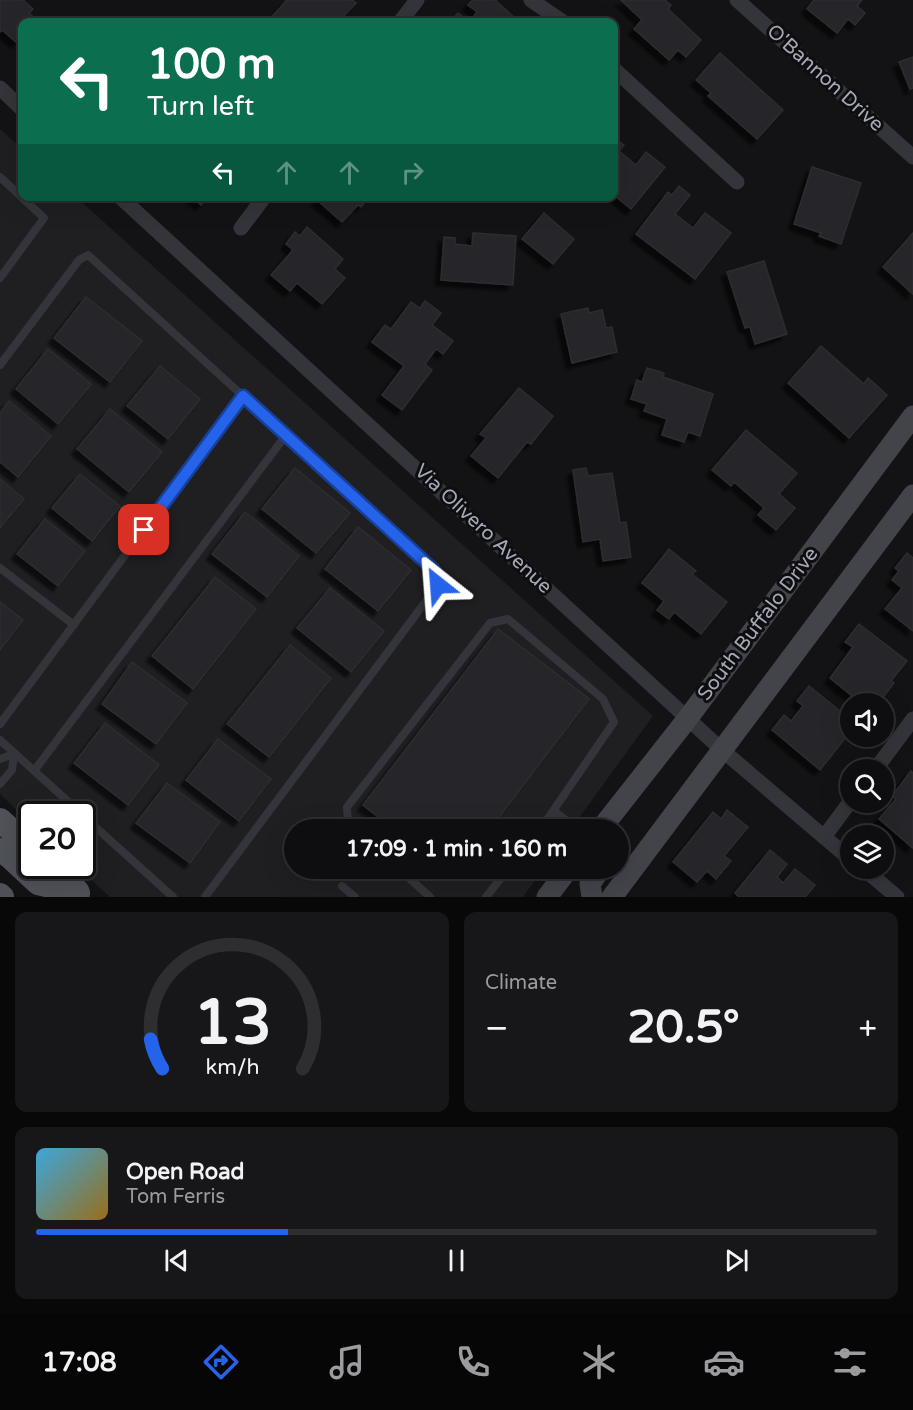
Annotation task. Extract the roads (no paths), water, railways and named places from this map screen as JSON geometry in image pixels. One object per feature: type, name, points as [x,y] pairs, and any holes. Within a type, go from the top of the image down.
[{"type":"main road","name":"South Buffalo Drive","points":[[609,819],[688,718],[913,416]]},
{"type":"main road","points":[[613,897],[913,495]]},
{"type":"main road","points":[[0,820],[18,836]]},
{"type":"main road","points":[[0,850],[38,883],[81,895]]},
{"type":"main road","points":[[63,879],[81,895]]},
{"type":"main road","points":[[547,897],[561,879]]},
{"type":"main road","points":[[592,897],[590,884],[593,879]]},
{"type":"street","points":[[403,18],[417,0]]},
{"type":"street","points":[[531,0],[557,18]]},
{"type":"street","name":"O'Bannon Drive","points":[[746,3],[913,157]]},
{"type":"street","points":[[618,73],[737,182]]},
{"type":"street","points":[[0,88],[18,105]]},
{"type":"street","name":"Via Olivero Avenue","points":[[124,201],[722,750],[840,851]]},
{"type":"street","points":[[241,228],[261,201]]},
{"type":"street","points":[[883,759],[913,719]]},
{"type":"street","points":[[824,837],[842,813]]},
{"type":"street","points":[[876,879],[897,897]]},
{"type":"lane","points":[[0,177],[18,194]]},
{"type":"lane","points":[[0,278],[44,218],[26,201]]},
{"type":"lane","points":[[0,365],[79,260],[88,255],[434,570],[438,585],[205,897]]},
{"type":"lane","points":[[0,724],[243,396]]},
{"type":"lane","points":[[34,771],[286,435]]},
{"type":"lane","points":[[0,568],[74,625]]},
{"type":"lane","points":[[347,819],[346,807],[490,622],[508,619],[603,699],[614,722],[548,819]]},
{"type":"lane","points":[[0,740],[67,801]]},
{"type":"lane","points":[[0,759],[14,754]]},
{"type":"lane","points":[[0,784],[12,770],[14,754]]},
{"type":"lane","points":[[554,811],[564,819]]},
{"type":"lane","points":[[96,828],[173,897]]},
{"type":"lane","points":[[410,879],[430,897]]},
{"type":"lane","points":[[486,897],[500,879]]},
{"type":"lane","points":[[342,886],[355,897]]}]
